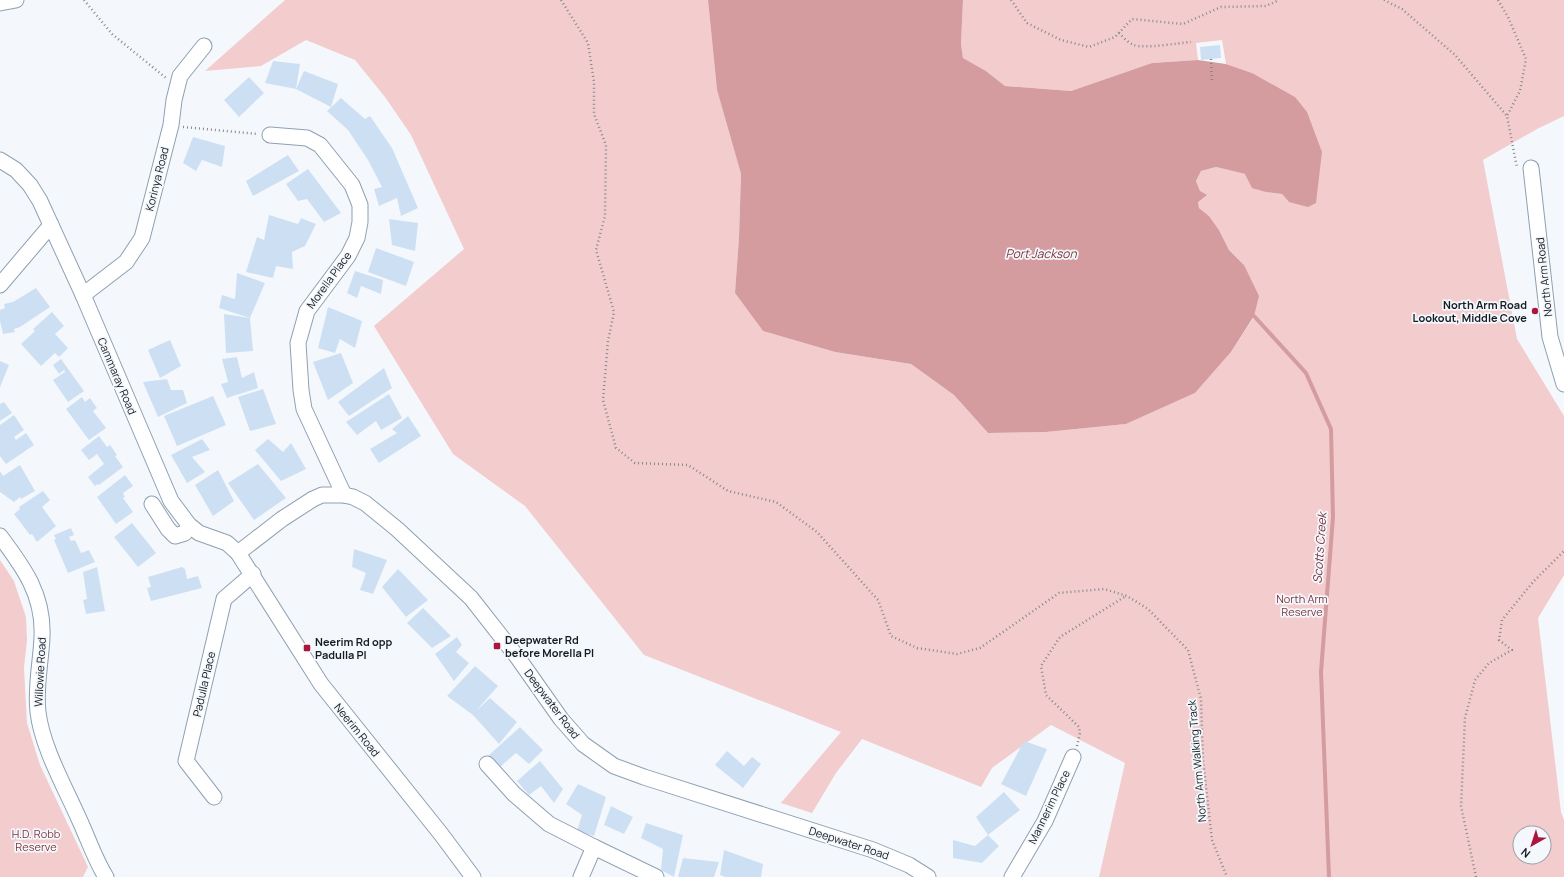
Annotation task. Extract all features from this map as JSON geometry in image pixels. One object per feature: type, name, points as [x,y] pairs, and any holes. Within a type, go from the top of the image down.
[{"type":"street","points":[[0,3],[16,0]]},
{"type":"street","name":"Korinya Road","points":[[83,295],[126,262],[142,238],[171,125],[174,100],[180,76],[204,46]]},
{"type":"street","name":"Morella Place","points":[[270,135],[308,138],[320,145],[352,185],[360,205],[360,222],[356,238],[348,256],[307,310],[300,331],[298,343],[301,390],[304,409],[344,495]]},
{"type":"street","name":"Cammaray Road","points":[[0,160],[16,170],[30,185],[40,201],[83,295],[170,501],[189,525],[199,532],[227,543],[238,553],[252,574]]},
{"type":"street","name":"North Arm Road","points":[[1531,168],[1550,337],[1564,384]]},
{"type":"street","points":[[0,285],[51,225]]},
{"type":"street","name":"Deepwater Road","points":[[238,553],[282,519],[313,499],[322,495],[344,495],[353,497],[365,503],[397,529],[471,598],[518,658],[561,719],[583,744],[601,758],[614,766],[644,777],[873,850],[909,865],[928,877]]},
{"type":"street","points":[[152,504],[168,529],[175,536],[185,533],[189,525]]},
{"type":"street","name":"Willowie Road","points":[[0,536],[26,573],[36,596],[42,617],[42,636],[37,690],[38,713],[44,740],[106,877]]},
{"type":"street","name":"Padulla Place","points":[[214,797],[186,761],[224,598],[252,574]]},
{"type":"street","name":"Neerim Road","points":[[252,574],[321,684],[441,834],[473,877]]},
{"type":"street","name":"Mannerim Place","points":[[1012,877],[1045,821],[1073,757]]},
{"type":"street","points":[[487,764],[514,794],[549,824],[656,877]]},
{"type":"street","points":[[582,877],[594,847]]},
{"type":"path","points":[[84,0],[112,34],[177,87]]},
{"type":"path","name":"North Arm Walking Track","points":[[561,0],[588,43],[594,82],[594,114],[606,145],[605,216],[596,250],[614,312],[608,341],[603,400],[616,448],[635,463],[688,465],[728,491],[776,502],[817,532],[878,600],[891,636],[918,648],[956,654],[980,648],[1059,593],[1104,589],[1127,596],[1148,609],[1188,650],[1201,699],[1203,760],[1212,840],[1227,877]]},
{"type":"path","points":[[1011,0],[1027,23],[1060,40],[1089,47],[1115,37],[1132,19],[1184,24],[1221,7],[1266,6],[1279,0]]},
{"type":"path","points":[[1384,0],[1402,9],[1455,55],[1507,116],[1517,170],[1531,168]]},
{"type":"path","points":[[1498,0],[1508,17],[1526,59],[1520,91],[1507,116]]},
{"type":"path","points":[[1119,33],[1127,42],[1144,47],[1191,42]]},
{"type":"path","points":[[1211,59],[1212,83]]},
{"type":"path","points":[[171,125],[270,135]]},
{"type":"path","points":[[1476,877],[1461,806],[1465,718],[1473,686],[1475,680],[1489,663],[1512,650],[1500,640],[1502,620],[1533,582],[1564,551]]},
{"type":"path","points":[[1073,757],[1080,733],[1079,727],[1046,695],[1041,666],[1060,637],[1127,596]]},
{"type":"green space","name":"North Arm Reserve","points":[[285,0],[708,0],[717,90],[741,174],[735,293],[763,331],[835,352],[911,364],[954,395],[988,433],[1046,432],[1126,424],[1195,393],[1231,352],[1254,317],[1244,265],[1229,250],[1219,230],[1209,216],[1199,208],[1198,202],[1200,191],[1196,181],[1201,171],[1216,167],[1245,174],[1266,192],[1282,194],[1289,202],[1252,73],[1226,64],[1222,40],[1196,43],[1198,60],[1152,63],[1071,91],[1005,86],[986,71],[963,58],[961,44],[963,0],[1564,0],[1564,116],[1537,129],[1483,160],[1517,339],[1564,416],[1564,575],[1538,618],[1561,812],[1564,820],[1564,877],[1099,877],[1125,763],[1051,725],[992,768],[981,787],[862,739],[836,773],[812,813],[781,803],[841,732],[644,655],[525,506],[453,454],[374,326],[464,249],[411,135],[385,97],[355,60],[306,40],[261,66],[205,71]]},
{"type":"green space","name":"H.D. Robb Reserve","points":[[0,560],[14,581],[26,617],[27,640],[24,668],[27,723],[40,765],[88,867],[83,877],[0,877]]},
{"type":"water","name":"Port Jackson","points":[[708,0],[963,0],[961,44],[963,58],[986,71],[1005,86],[1071,91],[1152,63],[1198,60],[1226,64],[1252,73],[1295,97],[1307,112],[1322,152],[1316,203],[1308,207],[1289,202],[1282,194],[1252,188],[1245,174],[1216,167],[1201,171],[1196,181],[1200,191],[1207,195],[1198,202],[1199,208],[1209,216],[1219,230],[1229,250],[1244,265],[1259,296],[1254,316],[1231,352],[1195,393],[1126,424],[1046,432],[988,433],[954,395],[911,364],[835,352],[763,331],[735,293],[741,174],[717,90]]},
{"type":"building","points":[[1220,45],[1221,58],[1201,60],[1200,47]]},
{"type":"building","points":[[273,61],[300,64],[296,89],[265,83]]},
{"type":"building","points":[[304,71],[338,84],[331,107],[296,89]]},
{"type":"building","points":[[249,77],[264,93],[239,117],[224,100]]},
{"type":"building","points":[[341,98],[365,119],[370,116],[392,148],[418,208],[401,216],[397,198],[379,206],[374,189],[382,187],[368,160],[348,130],[327,111]]},
{"type":"building","points":[[193,137],[225,146],[222,167],[202,160],[196,171],[183,163]]},
{"type":"building","points":[[288,155],[299,171],[253,196],[246,181]]},
{"type":"building","points":[[308,169],[341,213],[324,222],[307,199],[298,201],[286,184]]},
{"type":"building","points":[[269,215],[298,224],[301,218],[316,224],[305,246],[292,252],[293,269],[276,266],[273,278],[246,272],[257,237],[264,240]]},
{"type":"building","points":[[389,219],[418,223],[415,251],[392,245]]},
{"type":"building","points":[[376,248],[414,262],[406,286],[368,272]]},
{"type":"building","points":[[355,271],[383,280],[381,294],[361,286],[357,298],[347,293]]},
{"type":"building","points":[[237,273],[265,283],[250,318],[219,308],[222,295],[235,299]]},
{"type":"building","points":[[36,288],[50,307],[20,327],[14,329],[15,332],[3,334],[0,321],[0,310],[5,308],[4,304],[13,302]]},
{"type":"building","points":[[328,307],[362,321],[355,348],[340,339],[335,353],[318,348]]},
{"type":"building","points":[[52,312],[64,326],[55,334],[68,348],[59,357],[55,353],[41,366],[21,344],[35,331],[33,329]]},
{"type":"building","points":[[224,314],[250,318],[253,351],[226,353]]},
{"type":"building","points":[[170,340],[181,366],[160,378],[148,350]]},
{"type":"building","points":[[341,353],[353,383],[328,400],[313,362]]},
{"type":"building","points":[[237,357],[242,378],[254,372],[258,388],[227,398],[221,384],[228,382],[222,359]]},
{"type":"building","points":[[61,359],[84,391],[68,402],[53,380],[65,372],[64,370],[59,374],[53,365]]},
{"type":"building","points":[[0,361],[9,365],[0,387]]},
{"type":"building","points":[[384,368],[392,388],[349,416],[338,402]]},
{"type":"building","points":[[167,379],[171,390],[183,390],[187,403],[158,417],[143,382]]},
{"type":"building","points":[[263,389],[276,424],[250,431],[238,397]]},
{"type":"building","points":[[389,394],[402,418],[381,430],[376,421],[357,435],[346,422]]},
{"type":"building","points":[[213,396],[226,425],[177,446],[164,416]]},
{"type":"building","points":[[82,397],[85,402],[90,398],[97,408],[93,411],[106,428],[89,440],[66,409]]},
{"type":"building","points":[[4,402],[12,413],[0,421],[0,404]]},
{"type":"building","points":[[14,415],[24,430],[14,437],[16,440],[26,433],[34,445],[6,464],[0,456],[0,425]]},
{"type":"building","points":[[408,416],[421,436],[379,463],[370,449],[397,433],[392,429]]},
{"type":"building","points":[[99,436],[107,447],[110,445],[117,455],[115,456],[123,467],[99,485],[98,484],[95,486],[88,477],[104,464],[97,454],[89,460],[81,450]]},
{"type":"building","points":[[202,439],[210,450],[192,457],[205,472],[187,483],[171,455]]},
{"type":"building","points":[[268,439],[283,452],[291,443],[306,469],[281,481],[255,450]]},
{"type":"building","points":[[258,464],[286,498],[254,520],[228,483]]},
{"type":"building","points":[[20,465],[35,491],[21,499],[20,497],[14,502],[0,492],[0,471],[3,476]]},
{"type":"building","points":[[218,470],[234,501],[213,516],[195,485]]},
{"type":"building","points":[[125,475],[133,486],[123,493],[125,497],[123,498],[133,512],[116,524],[97,497]]},
{"type":"building","points":[[43,491],[50,500],[42,507],[56,526],[37,542],[32,534],[30,535],[14,514],[20,509],[19,507]]},
{"type":"building","points":[[132,523],[156,553],[138,567],[114,537]]},
{"type":"building","points":[[71,528],[74,535],[69,537],[71,541],[75,540],[81,553],[89,550],[95,562],[68,573],[54,540],[56,539],[54,535]]},
{"type":"building","points":[[354,549],[387,560],[373,594],[360,590],[366,573],[352,567]]},
{"type":"building","points":[[97,567],[105,611],[86,614],[83,600],[87,599],[83,572]]},
{"type":"building","points":[[182,567],[185,569],[187,579],[198,576],[202,588],[151,601],[147,588],[151,587],[148,577]]},
{"type":"building","points":[[398,569],[428,600],[406,617],[382,587]]},
{"type":"building","points":[[423,608],[451,636],[432,648],[407,623]]},
{"type":"building","points":[[457,637],[462,645],[456,652],[469,663],[454,681],[435,654]]},
{"type":"building","points":[[475,666],[498,686],[476,711],[490,698],[517,722],[499,744],[473,715],[447,696]]},
{"type":"building","points":[[520,727],[543,750],[529,764],[516,753],[500,767],[488,756]]},
{"type":"building","points":[[1024,741],[1047,749],[1026,796],[1001,784]]},
{"type":"building","points":[[727,751],[744,766],[752,757],[761,764],[743,788],[715,765]]},
{"type":"building","points":[[540,761],[563,789],[554,803],[541,786],[529,795],[517,781]]},
{"type":"building","points":[[578,784],[606,797],[594,836],[577,831],[582,815],[566,804]]},
{"type":"building","points":[[1004,792],[1020,810],[988,835],[976,817]]},
{"type":"building","points":[[611,806],[633,817],[624,834],[604,825]]},
{"type":"building","points":[[646,823],[683,835],[674,877],[661,870],[663,849],[641,838]]},
{"type":"building","points":[[988,835],[999,846],[982,863],[953,858],[953,840],[975,846]]},
{"type":"building","points":[[724,850],[763,864],[761,877],[725,877],[720,875]]},
{"type":"building","points":[[683,858],[719,862],[714,877],[678,877]]},
{"type":"waterway","name":"Scotts Creek","points":[[1254,316],[1306,373],[1331,429],[1333,517],[1321,672],[1329,877]]},
{"type":"place","name":"North Arm Road Lookout, Middle Cove","points":[[1535,311]]},
{"type":"place","name":"Deepwater Rd before Morella Pl","points":[[497,646]]},
{"type":"place","name":"Neerim Rd opp Padulla Pl","points":[[307,648]]}]
